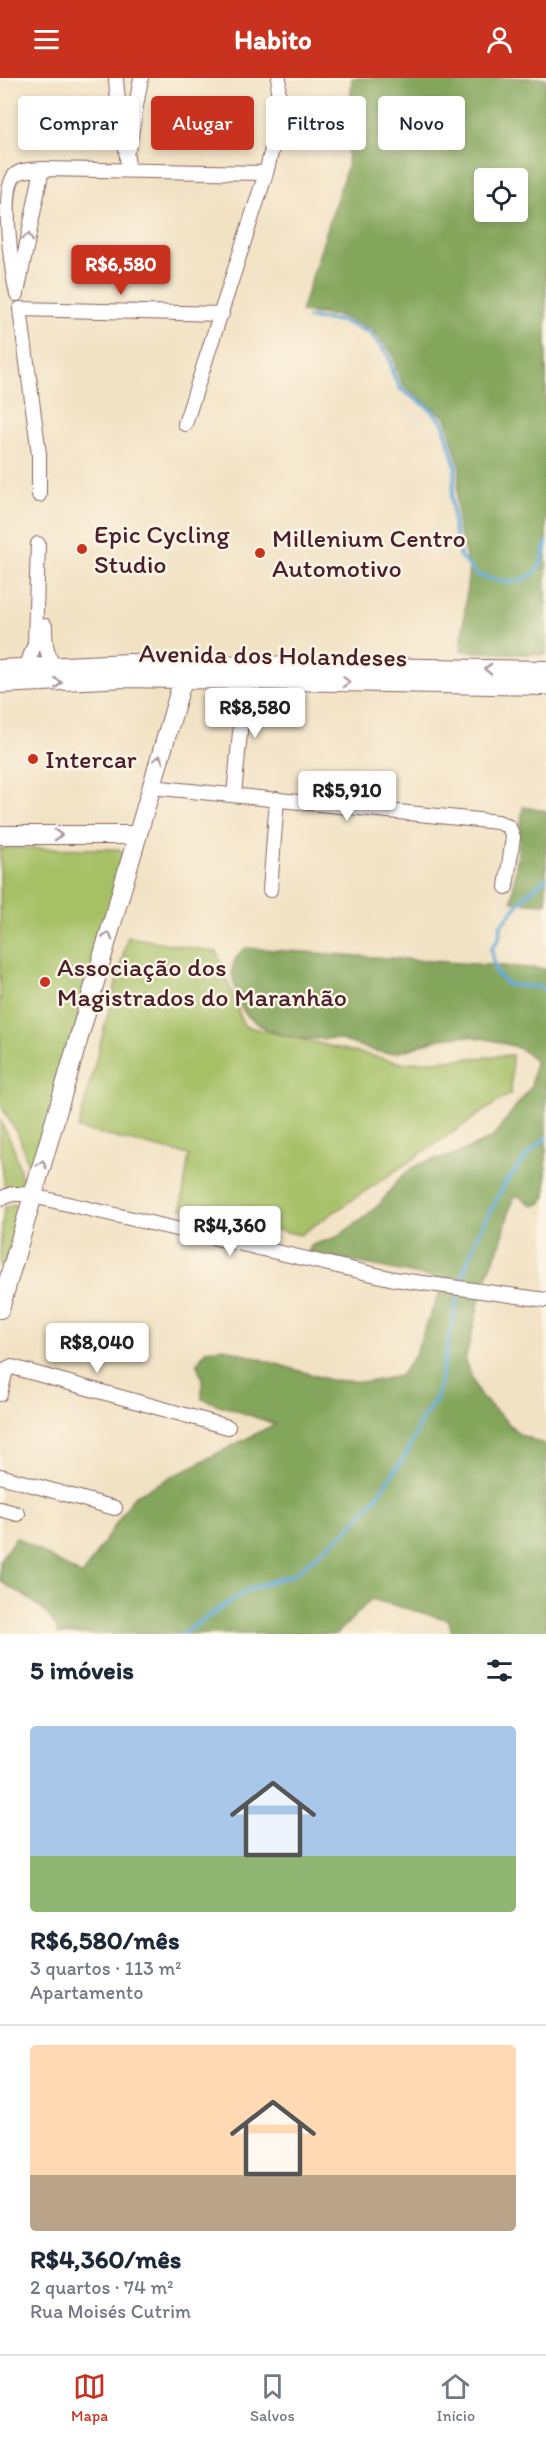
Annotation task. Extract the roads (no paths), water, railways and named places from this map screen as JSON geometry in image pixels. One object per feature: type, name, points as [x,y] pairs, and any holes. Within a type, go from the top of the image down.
[{"type":"main road","name":"Avenida dos Holandeses","points":[[0,669],[129,663],[245,680],[546,686]]},
{"type":"main road","name":"Avenida dos Holandeses","points":[[0,684],[126,678],[179,671],[546,670]]},
{"type":"main road","points":[[0,1309],[151,787],[179,671]]},
{"type":"main road","points":[[0,835],[137,835]]},
{"type":"street","points":[[116,78],[118,106],[128,152]]},
{"type":"street","points":[[128,171],[128,152],[141,78]]},
{"type":"street","points":[[185,424],[266,173],[274,141],[279,78]]},
{"type":"street","points":[[42,169],[17,294],[10,261],[7,189],[16,174],[42,169],[266,173]]},
{"type":"street","points":[[39,495],[39,454],[20,309],[222,314]]},
{"type":"street","points":[[26,668],[35,643],[41,544],[45,644],[47,655],[54,667]]},
{"type":"street","points":[[234,795],[245,680]]},
{"type":"street","points":[[151,787],[505,824],[509,827],[513,837],[506,887]]},
{"type":"street","points":[[270,890],[277,799]]},
{"type":"street","points":[[0,1199],[12,1194],[33,1197],[394,1279],[546,1300]]},
{"type":"street","points":[[0,1394],[6,1370],[12,1367],[228,1427]]},
{"type":"street","points":[[0,1476],[115,1508]]},
{"type":"street","points":[[0,1509],[18,1514]]},
{"type":"waterway","points":[[308,318],[342,321],[370,333],[389,356],[393,373],[401,389],[428,407],[443,422],[456,467],[452,497],[454,529],[460,556],[477,575],[500,581],[522,580],[535,573],[542,561],[546,543]]},
{"type":"waterway","points":[[546,878],[527,894],[501,925],[499,938],[491,949],[496,973],[508,985],[539,987],[546,990]]},
{"type":"waterway","points":[[182,1634],[249,1589],[294,1574],[350,1528],[376,1497],[407,1453],[422,1419],[436,1399],[463,1274],[477,1237],[504,1185],[530,1152],[546,1138]]},
{"type":"place","name":"Epic Cycling Studio","points":[[82,549]]},
{"type":"place","name":"Millenium Centro Automotivo","points":[[260,553]]},
{"type":"place","name":"Intercar","points":[[33,759]]},
{"type":"place","name":"Associação dos Magistrados do Maranhão","points":[[45,982]]}]
